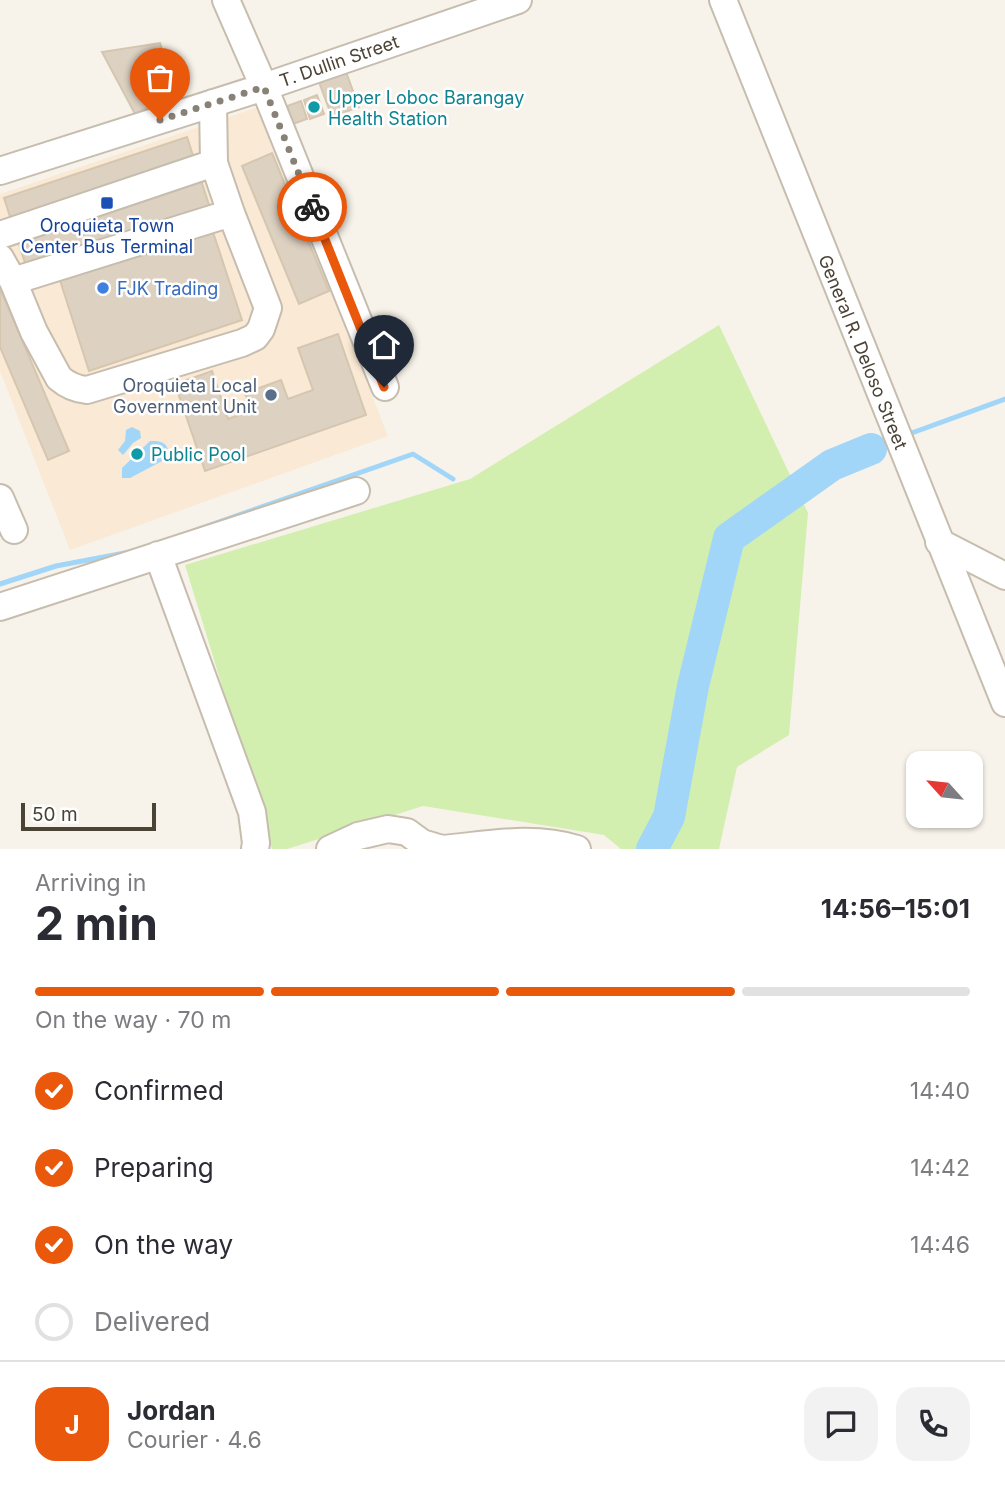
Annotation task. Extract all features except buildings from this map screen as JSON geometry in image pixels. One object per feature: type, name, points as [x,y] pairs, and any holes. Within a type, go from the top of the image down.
[{"type":"street","points":[[226,0],[264,87],[384,387]]},
{"type":"street","name":"T. Dullin Street","points":[[0,171],[264,87],[518,0]]},
{"type":"street","name":"General R. Deloso Street","points":[[723,0],[1005,703]]},
{"type":"street","points":[[0,258],[13,281],[34,332],[59,377],[72,387],[87,390],[202,357],[255,337],[268,312],[265,297],[214,163],[213,103]]},
{"type":"street","points":[[0,235],[214,163]]},
{"type":"street","points":[[13,281],[231,213]]},
{"type":"street","points":[[0,607],[356,491]]},
{"type":"street","points":[[0,498],[14,530]]},
{"type":"street","points":[[939,542],[1005,576]]},
{"type":"street","points":[[158,555],[252,812],[255,849]]},
{"type":"street","points":[[330,849],[358,836],[388,829],[407,832],[422,843],[442,849],[525,841],[562,844],[577,849]]},
{"type":"shaded area","points":[[258,107],[388,436],[70,550],[0,371],[0,194]]},
{"type":"green space","points":[[719,325],[808,513],[789,735],[737,767],[719,849],[621,849],[604,835],[423,806],[287,849],[272,849],[185,565],[470,479]]},
{"type":"water","points":[[132,427],[140,431],[141,438],[123,455],[118,450],[125,441],[126,430]]},
{"type":"water","points":[[150,441],[165,444],[168,450],[166,459],[130,478],[122,478],[122,468]]},
{"type":"waterway","points":[[909,434],[1005,399]]},
{"type":"waterway","points":[[652,849],[669,817],[693,686],[729,538],[832,465],[871,449]]},
{"type":"waterway","points":[[196,530],[413,454],[453,479]]},
{"type":"waterway","points":[[0,584],[56,566],[130,552]]},
{"type":"way so far","points":[[160,120],[264,87],[312,207]]},
{"type":"place","name":"Upper Loboc Barangay Health Station","points":[[314,107]]},
{"type":"place","name":"Oroquieta Town Center Bus Terminal","points":[[107,203]]},
{"type":"place","name":"FJK Trading","points":[[103,288]]},
{"type":"place","name":"Oroquieta Local Government Unit","points":[[271,395]]},
{"type":"place","name":"Public Pool","points":[[137,454]]},
{"type":"route","points":[[312,207],[384,387]]}]
